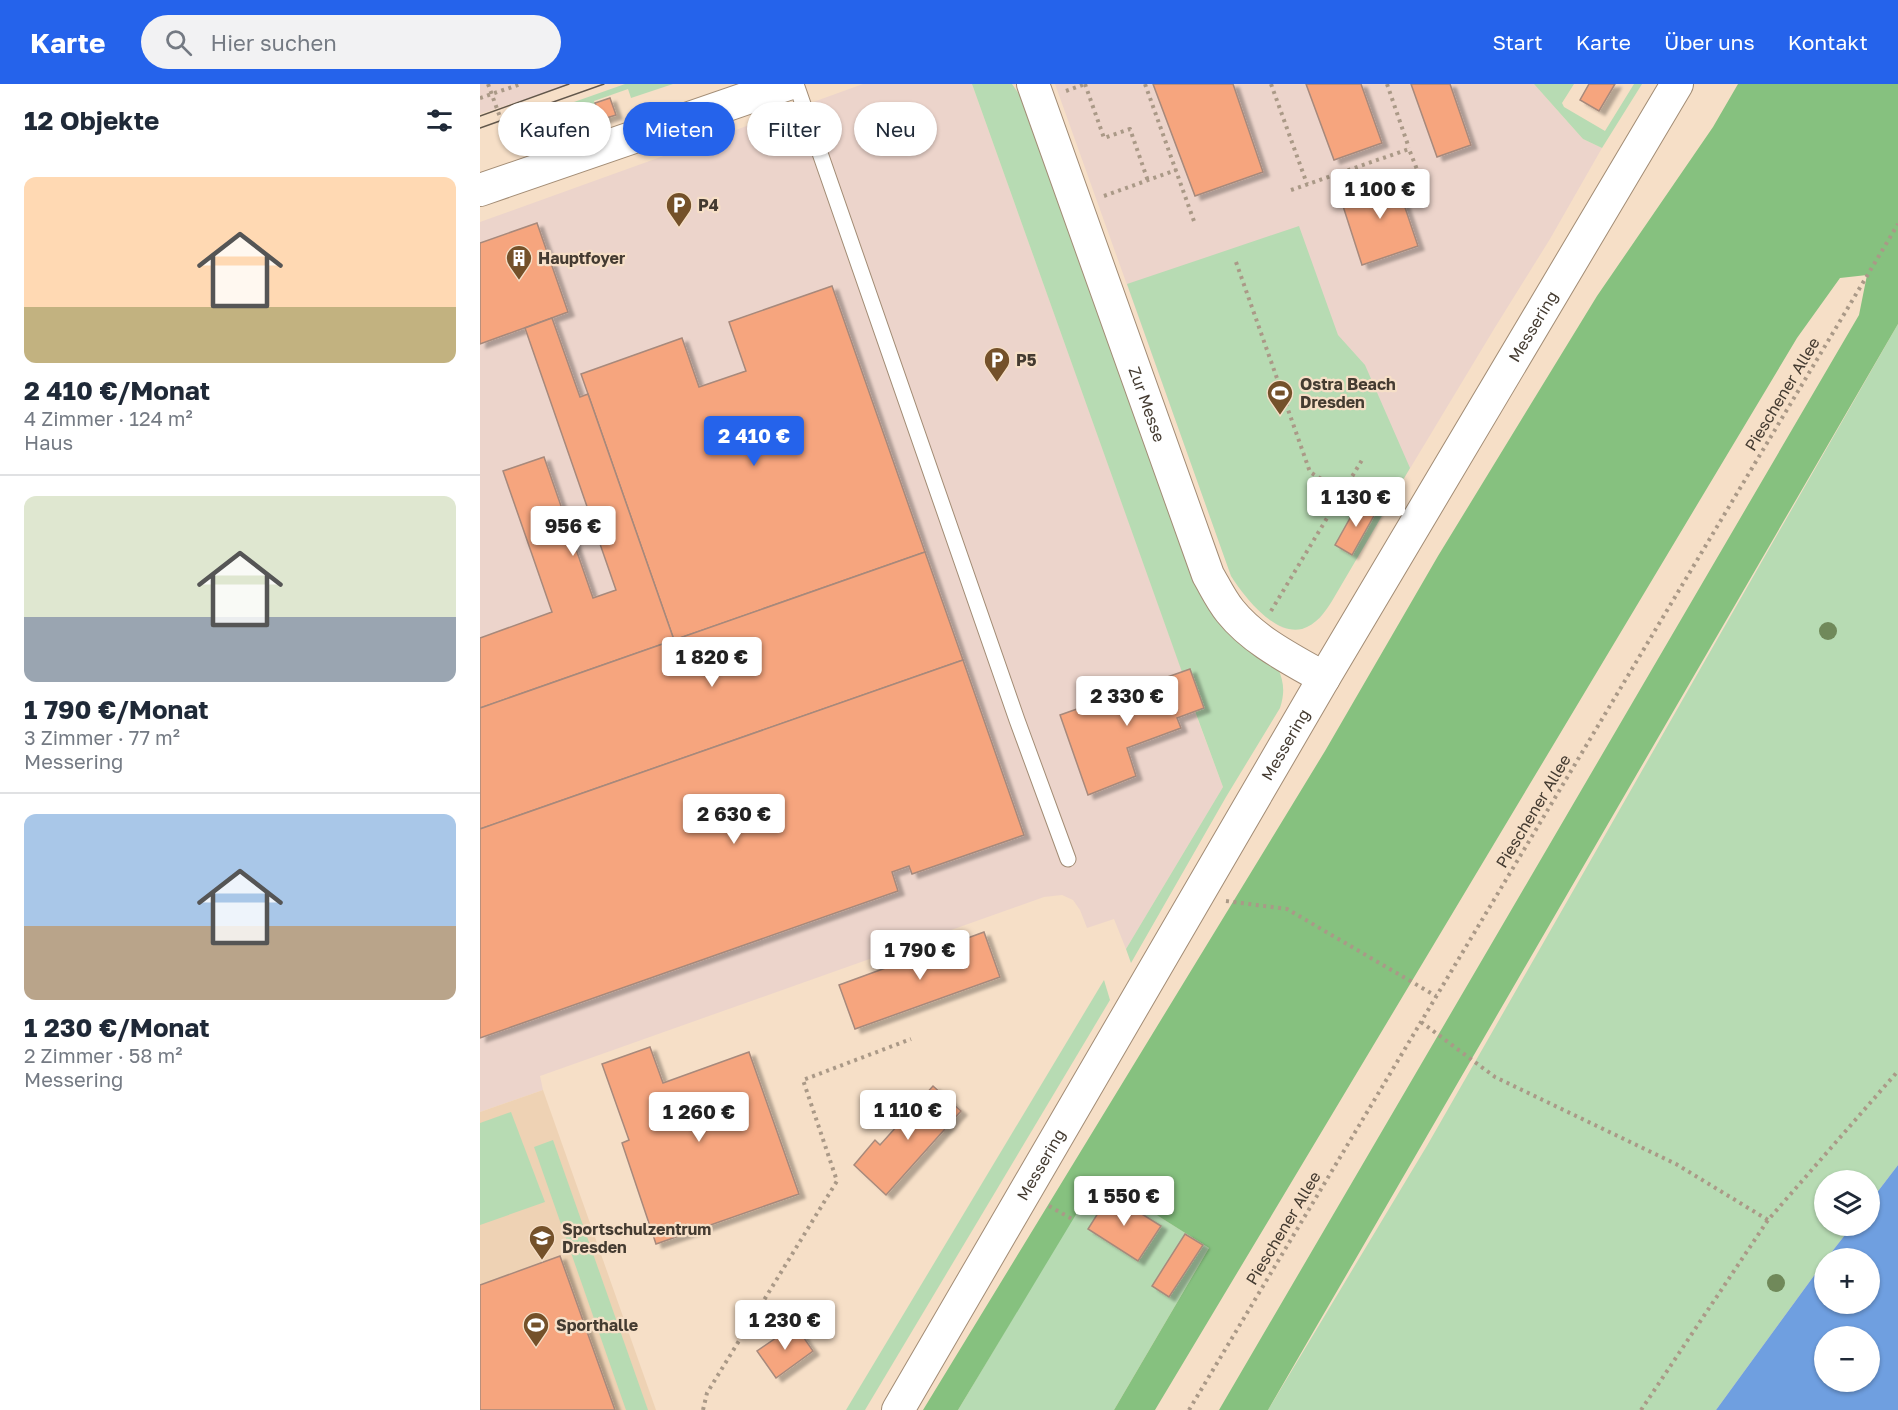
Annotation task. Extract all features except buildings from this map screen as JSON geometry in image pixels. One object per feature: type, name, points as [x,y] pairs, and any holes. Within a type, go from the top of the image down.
[{"type":"street","name":"Zur Messe","points":[[1033,84],[1208,575],[1230,611],[1256,635],[1272,648],[1324,678]]},
{"type":"street","name":"Messering","points":[[898,1410],[1324,678],[1677,84]]},
{"type":"street","points":[[480,190],[785,85]]},
{"type":"lane","points":[[785,85],[1068,859]]},
{"type":"path","points":[[488,84],[521,176]]},
{"type":"path","points":[[480,98],[521,84]]},
{"type":"path","points":[[1085,84],[1104,138],[1130,129],[1148,181]]},
{"type":"path","points":[[1145,84],[1195,224]]},
{"type":"path","points":[[1271,84],[1307,184]]},
{"type":"path","points":[[1387,84],[1420,177]]},
{"type":"path","points":[[1291,190],[1409,148]]},
{"type":"path","points":[[1077,206],[1176,171]]},
{"type":"path","name":"Pieschener Allee","points":[[1189,1410],[1898,224]]},
{"type":"path","points":[[1236,262],[1310,472],[1342,492]]},
{"type":"path","points":[[1256,635],[1362,460]]},
{"type":"path","points":[[1227,901],[1287,909],[1436,996]]},
{"type":"path","points":[[1420,1022],[1495,1077],[1676,1164],[1768,1220]]},
{"type":"path","points":[[703,1410],[707,1393],[837,1182],[803,1080],[911,1039]]},
{"type":"path","points":[[1641,1410],[1768,1220],[1898,1071]]},
{"type":"shaded area","points":[[480,84],[572,84],[517,102],[498,102],[498,108],[480,114]]},
{"type":"shaded area","points":[[863,84],[972,84],[1182,671],[1190,669],[1204,708],[1195,712],[1223,787],[1126,949],[1114,919],[1087,928],[1073,900],[1062,895],[1044,897],[540,1076],[543,1090],[480,1112],[480,222],[663,156],[735,156],[735,130],[747,126],[747,156],[842,156],[842,102],[813,102]]},
{"type":"shaded area","points":[[1055,84],[1534,84],[1583,139],[1602,148],[1550,239],[1320,618],[1302,629],[1283,628],[1270,620],[1242,592],[1231,575]]},
{"type":"shaded area","name":"Sportschulzentrum Dresden","points":[[543,1090],[656,1410],[480,1410],[480,1112]]},
{"type":"green space","points":[[625,84],[673,84],[631,98],[628,89],[594,102],[574,102]]},
{"type":"green space","points":[[972,84],[1012,84],[1024,101],[1177,532],[1278,668],[1283,683],[1280,708],[1131,963],[1126,949],[1223,787],[1195,711],[1204,708],[1190,669],[1182,672]]},
{"type":"green space","points":[[1534,84],[1574,84],[1562,103],[1564,107],[1605,131],[1634,84],[1642,84],[1602,148],[1583,139]]},
{"type":"green space","points":[[1738,84],[1898,84],[1898,324],[1268,1410],[1219,1410],[1859,315],[1867,275],[1840,278],[1797,338],[1155,1410],[1114,1410],[1209,1248],[1098,1178],[958,1410],[923,1410],[1325,751],[1438,556],[1597,296],[1713,127]]},
{"type":"green space","name":"Ostra Beach Dresden","points":[[1299,226],[1338,335],[1365,365],[1410,468],[1320,618],[1302,629],[1291,630],[1271,621],[1261,613],[1231,576],[1127,284]]},
{"type":"green space","points":[[1898,324],[1898,1165],[1880,1189],[1880,1170],[1814,1170],[1814,1236],[1844,1236],[1835,1248],[1814,1248],[1814,1276],[1716,1410],[1268,1410],[1428,1144]]},
{"type":"green space","points":[[1104,980],[1110,1000],[865,1410],[846,1410]]},
{"type":"green space","points":[[511,1112],[545,1202],[480,1225],[480,1123]]},
{"type":"green space","points":[[553,1140],[648,1410],[626,1410],[534,1147]]},
{"type":"green space","points":[[1097,1177],[1209,1248],[1114,1410],[958,1410]]},
{"type":"water","points":[[1898,1165],[1898,1410],[1716,1410],[1814,1276],[1814,1314],[1880,1314],[1880,1248],[1835,1248],[1844,1236],[1880,1236],[1880,1189]]},
{"type":"tram line","points":[[480,116],[569,84]]},
{"type":"tram line","points":[[480,128],[604,84]]},
{"type":"place","name":"P4","points":[[679,228]]},
{"type":"place","name":"Hauptfoyer","points":[[519,281]]},
{"type":"place","name":"P5","points":[[997,383]]},
{"type":"place","name":"Ostra Beach Dresden","points":[[1280,416]]},
{"type":"place","name":"Sportschulzentrum Dresden","points":[[542,1261]]},
{"type":"place","name":"Sporthalle","points":[[536,1348]]}]
